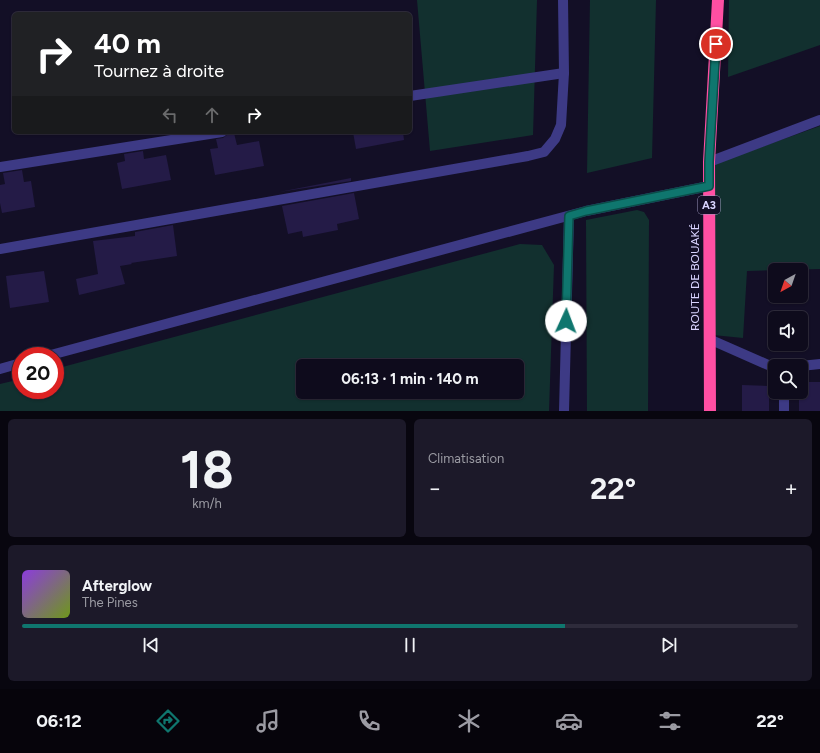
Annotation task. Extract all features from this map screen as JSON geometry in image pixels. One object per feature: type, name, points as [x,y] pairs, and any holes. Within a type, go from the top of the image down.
[{"type":"highway","name":"ROUTE DE BOUAKÉ","points":[[710,411],[709,162],[718,0]]},
{"type":"street","points":[[0,249],[520,158],[544,152],[555,139],[561,125],[564,73],[563,0]]},
{"type":"street","points":[[412,96],[564,73]]},
{"type":"street","points":[[709,162],[820,120]]},
{"type":"street","points":[[0,167],[209,134]]},
{"type":"street","points":[[64,351],[586,211],[709,186]]},
{"type":"street","points":[[564,411],[569,216]]},
{"type":"street","points":[[709,339],[768,365]]},
{"type":"street","points":[[808,365],[820,364]]},
{"type":"street","points":[[0,369],[12,366]]},
{"type":"street","points":[[784,399],[784,411]]},
{"type":"green space","points":[[417,0],[537,0],[533,135],[430,151]]},
{"type":"green space","points":[[590,0],[656,0],[652,158],[587,173]]},
{"type":"green space","points":[[729,0],[820,0],[820,45],[728,77]]},
{"type":"green space","points":[[820,126],[820,269],[808,269],[808,263],[768,263],[768,270],[747,271],[743,338],[713,335],[711,165]]},
{"type":"green space","points":[[637,210],[644,212],[649,220],[648,411],[587,411],[586,220]]},
{"type":"green space","points":[[520,244],[542,245],[554,265],[549,411],[0,411],[0,384],[12,381],[12,399],[64,399],[64,367]]},
{"type":"building","points":[[228,134],[234,134],[237,145],[259,141],[264,166],[215,175],[210,149],[218,148],[216,139],[223,138]]},
{"type":"building","points":[[353,134],[403,134],[404,140],[356,149]]},
{"type":"building","points":[[143,151],[144,159],[166,155],[171,180],[122,189],[117,163],[125,161],[124,154]]},
{"type":"building","points":[[22,170],[24,182],[31,181],[35,207],[2,213],[0,203],[0,185],[5,184],[3,173]]},
{"type":"building","points":[[351,178],[351,181],[279,192]]},
{"type":"building","points":[[354,193],[359,219],[337,224],[338,230],[303,237],[302,231],[288,234],[282,206]]},
{"type":"building","points":[[173,225],[177,256],[120,266],[125,284],[79,295],[76,279],[98,274],[93,241],[135,236],[135,232]]},
{"type":"building","points":[[44,271],[49,302],[10,308],[6,276]]},
{"type":"building","points":[[808,382],[820,382],[820,411],[799,411],[799,399],[808,399]]},
{"type":"building","points":[[742,385],[768,386],[769,411],[742,411]]},
{"type":"route","points":[[566,321],[569,216],[586,211],[709,186],[716,44]]}]
